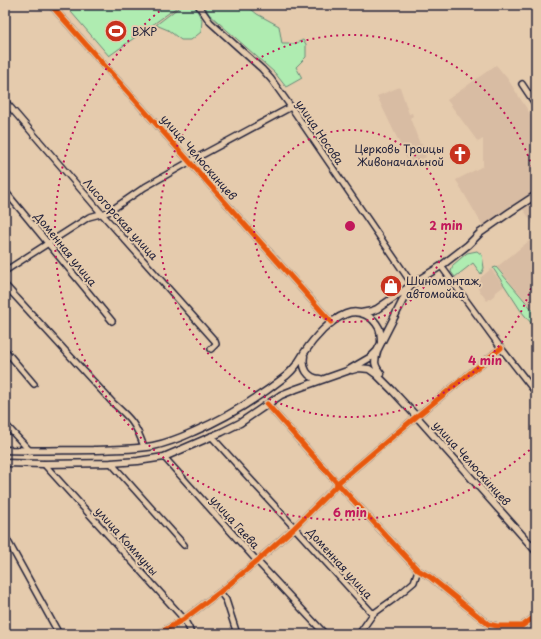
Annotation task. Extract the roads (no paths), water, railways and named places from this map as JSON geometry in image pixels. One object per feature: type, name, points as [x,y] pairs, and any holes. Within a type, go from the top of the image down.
[{"type":"main road","points":[[5,450],[33,451],[123,449],[144,447],[160,444],[205,427],[231,414],[286,376],[296,367],[312,342],[331,322],[353,312],[361,313],[377,309],[441,266],[480,234],[536,195]]},
{"type":"main road","points":[[5,463],[111,464],[138,461],[164,457],[222,432],[240,423],[281,395],[347,371],[371,357],[377,352],[410,286]]},
{"type":"main road","points":[[361,313],[370,318],[377,325],[380,334],[380,345]]},
{"type":"main road","name":"улица Челюскинцев","points":[[377,352],[374,362],[376,369],[392,390]]},
{"type":"main road","points":[[304,353],[304,368],[316,379],[322,380]]},
{"type":"main road","name":"улица Челюскинцев","points":[[347,371],[359,368],[369,369],[374,372],[536,550]]},
{"type":"main road","points":[[33,451],[36,464]]},
{"type":"street","name":"улица Челюскинцев","points":[[51,5],[331,322]]},
{"type":"street","name":"улица Носова","points":[[198,5],[210,22],[271,79],[410,286]]},
{"type":"street","points":[[522,84],[536,105]]},
{"type":"street","name":"Лисогорская улица","points":[[5,101],[102,214],[215,340],[216,344],[211,349]]},
{"type":"street","points":[[5,271],[89,217],[102,214],[113,209],[145,187],[291,107]]},
{"type":"street","name":"Доменная улица","points":[[5,191],[112,321]]},
{"type":"street","points":[[441,266],[536,393]]},
{"type":"street","points":[[5,285],[113,403],[131,419],[139,432],[144,447]]},
{"type":"street","points":[[158,634],[184,619],[220,592],[294,528],[340,481],[501,348]]},
{"type":"street","points":[[5,350],[34,384]]},
{"type":"street","points":[[267,404],[338,484],[418,570],[430,577],[488,624],[497,626],[522,626],[536,616]]},
{"type":"street","points":[[5,424],[33,451]]},
{"type":"street","name":"Доменная улица","points":[[212,436],[373,614]]},
{"type":"street","name":"улица Гаева","points":[[164,457],[325,634]]},
{"type":"street","name":"улица Коммуны","points":[[44,464],[184,619],[192,634]]},
{"type":"street","points":[[111,464],[184,545]]},
{"type":"street","points":[[5,536],[59,634]]},
{"type":"street","points":[[359,634],[373,614],[414,582],[418,570]]},
{"type":"street","points":[[220,592],[226,600],[237,634]]},
{"type":"place","name":"ВЖР","points":[[116,31]]},
{"type":"place","name":"Церковь Троицы Живоначальной","points":[[460,154]]},
{"type":"place","name":"Шиномонтаж, автомойка","points":[[391,286]]}]
